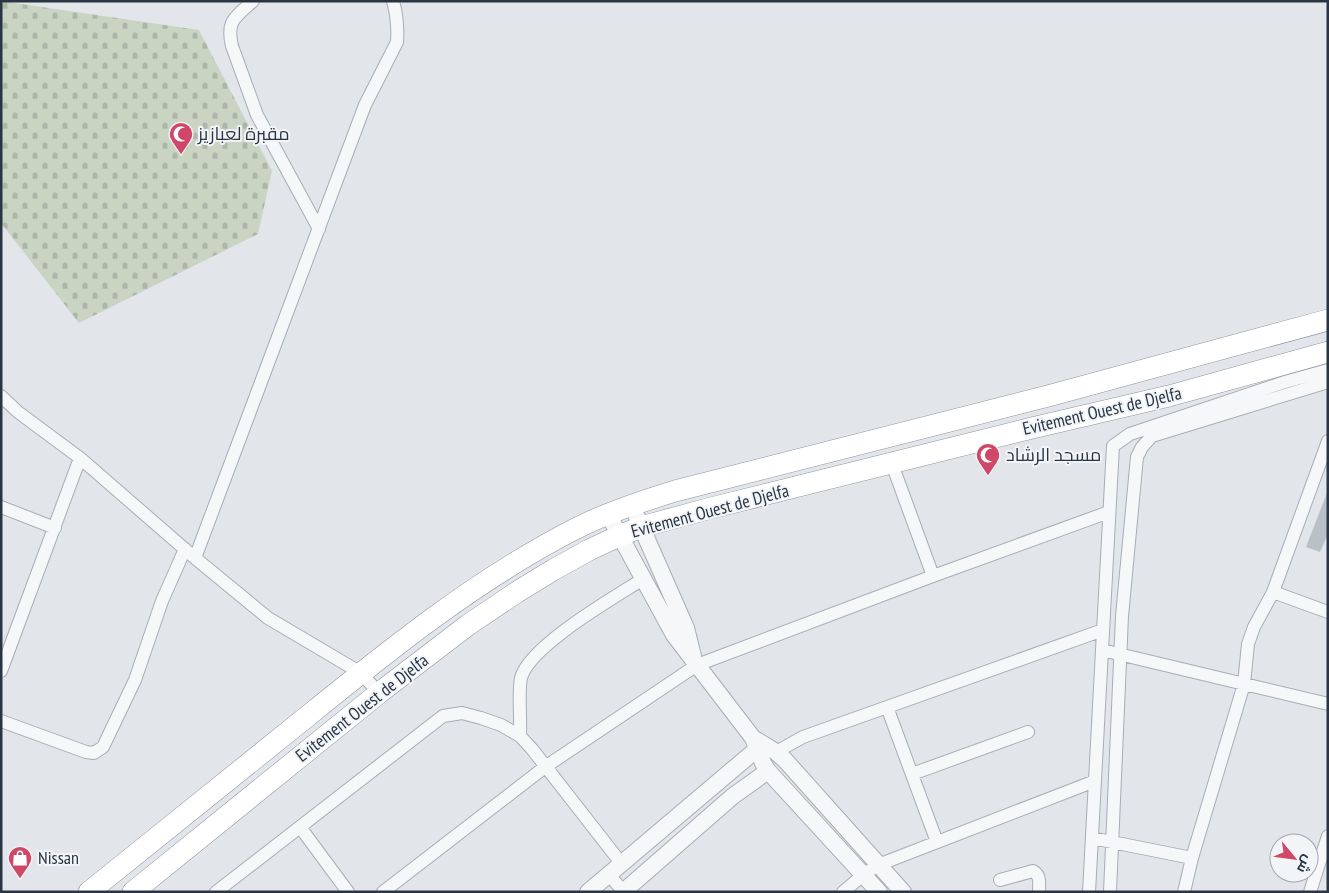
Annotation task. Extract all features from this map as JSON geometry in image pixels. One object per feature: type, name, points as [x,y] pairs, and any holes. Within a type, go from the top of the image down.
[{"type":"highway","points":[[89,892],[361,673],[470,593],[573,530],[632,504],[676,491],[1048,396],[1328,320]]},
{"type":"highway","name":"Evitement Ouest de Djelfa","points":[[133,892],[379,694],[468,626],[517,592],[589,550],[619,536],[641,527],[1032,428],[1169,396],[1328,352]]},
{"type":"street","points":[[253,1],[230,23],[229,34],[232,46],[257,115],[319,229]]},
{"type":"street","points":[[1,721],[86,752],[94,753],[103,747],[135,680],[162,601],[190,554],[319,229],[365,105],[396,42],[398,31],[397,15],[393,1]]},
{"type":"street","points":[[1089,892],[1113,446],[1130,434],[1285,382],[1328,370]]},
{"type":"street","points":[[1110,892],[1122,616],[1137,457],[1142,447],[1152,436],[1328,382]]},
{"type":"street","points":[[1,396],[18,412],[80,458],[190,554],[268,618],[361,673],[379,694]]},
{"type":"street","points":[[1184,892],[1192,858],[1244,684],[1248,644],[1254,627],[1273,592],[1328,441]]},
{"type":"street","points":[[1,671],[80,458]]},
{"type":"street","points":[[892,464],[933,576]]},
{"type":"street","points":[[632,504],[686,628],[695,662]]},
{"type":"street","points":[[1,507],[55,528]]},
{"type":"street","points":[[384,892],[545,767],[695,662],[1109,512]]},
{"type":"street","points":[[608,514],[674,635],[755,744],[768,771],[879,892]]},
{"type":"street","points":[[520,736],[521,678],[527,665],[570,626],[643,579]]},
{"type":"street","points":[[1273,592],[1328,612]]},
{"type":"street","points":[[776,752],[803,737],[1103,630]]},
{"type":"street","points":[[1102,650],[1328,704]]},
{"type":"street","points":[[887,707],[937,842]]},
{"type":"street","points":[[216,892],[444,716],[462,713],[481,718],[501,725],[520,736],[545,767],[615,869],[624,891],[733,796],[768,771]]},
{"type":"street","points":[[912,774],[1028,732]]},
{"type":"street","points":[[755,744],[776,752],[903,892]]},
{"type":"street","points":[[588,892],[755,744]]},
{"type":"street","points":[[843,892],[878,865],[1095,781]]},
{"type":"street","points":[[300,828],[348,892]]},
{"type":"street","points":[[1092,838],[1192,858]]},
{"type":"street","points":[[1310,892],[1327,841]]},
{"type":"street","points":[[1000,880],[1033,871],[1040,878],[1039,892]]},
{"type":"green space","points":[[1,1],[199,30],[272,171],[258,234],[79,323],[1,223]]},
{"type":"building","points":[[1327,493],[1328,534],[1320,552],[1306,547]]},
{"type":"place","name":"مقبرة لعبازيز","points":[[181,155]]},
{"type":"place","name":"مسجد الرشاد","points":[[988,476]]},
{"type":"place","name":"Nissan","points":[[20,879]]}]
